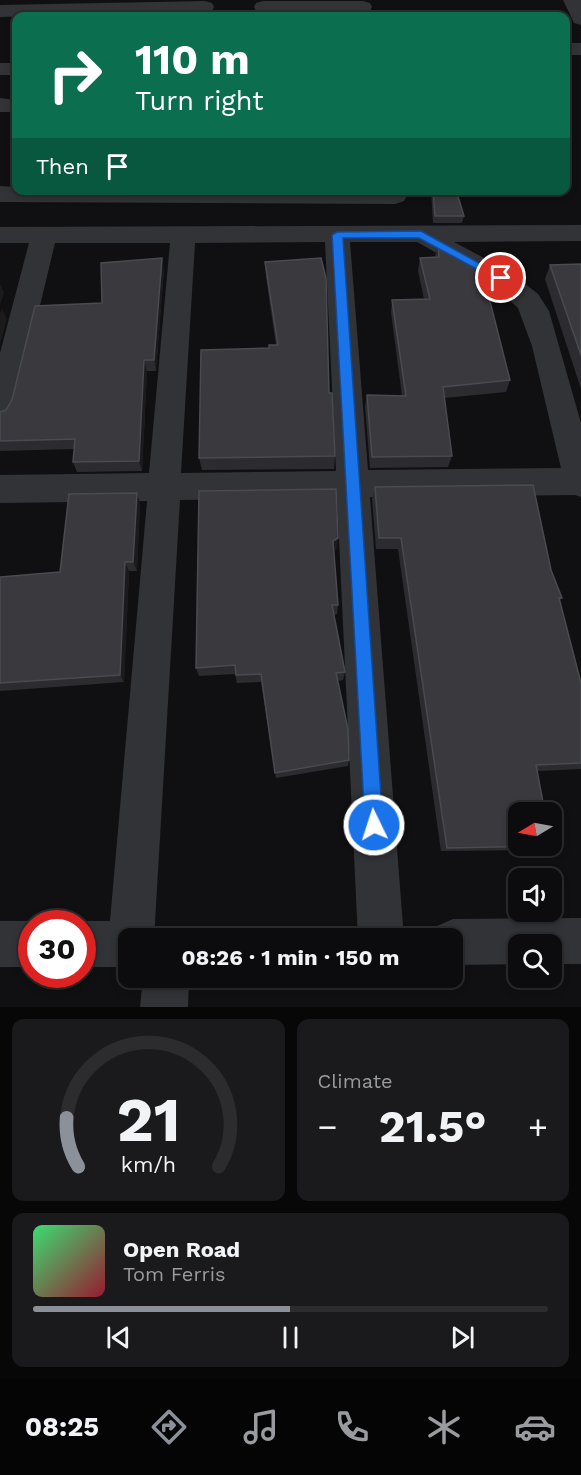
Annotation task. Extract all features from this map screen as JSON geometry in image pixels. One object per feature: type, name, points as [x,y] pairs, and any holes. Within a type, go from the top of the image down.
[{"type":"street","points":[[572,0],[581,19]]},
{"type":"street","points":[[134,12],[205,8]]},
{"type":"street","points":[[263,8],[363,8]]},
{"type":"street","points":[[0,10],[77,12]]},
{"type":"street","points":[[0,489],[581,482],[535,311],[528,301],[501,278],[421,235],[405,216],[396,195]]},
{"type":"street","points":[[0,235],[581,234]]},
{"type":"street","points":[[0,410],[44,235]]},
{"type":"street","points":[[133,928],[183,235]]},
{"type":"street","points":[[337,235],[380,928]]},
{"type":"street","points":[[463,942],[581,941]]},
{"type":"street","points":[[0,944],[18,944]]},
{"type":"street","points":[[96,944],[118,944]]},
{"type":"street","points":[[164,1007],[165,988]]},
{"type":"building","points":[[433,195],[458,195],[464,216],[435,216]]},
{"type":"building","points":[[438,242],[481,266],[510,380],[443,387],[452,456],[372,457],[367,395],[406,396],[392,300],[430,299],[420,258],[439,257]]},
{"type":"building","points":[[162,258],[154,360],[144,360],[139,461],[73,462],[75,439],[0,441],[0,412],[6,410],[12,400],[35,306],[102,303],[101,263]]},
{"type":"building","points":[[321,258],[326,278],[329,393],[332,393],[335,456],[199,458],[201,350],[269,348],[269,345],[278,345],[265,262]]},
{"type":"building","points":[[581,264],[581,355],[550,265]]},
{"type":"building","points":[[533,485],[551,570],[562,598],[559,598],[581,683],[581,763],[536,765],[543,802],[508,802],[508,847],[447,848],[401,538],[379,538],[375,487]]},
{"type":"building","points":[[336,489],[338,538],[333,541],[338,605],[332,605],[345,672],[336,673],[348,729],[349,760],[275,773],[261,674],[236,675],[235,665],[196,668],[199,491]]},
{"type":"building","points":[[137,493],[133,562],[125,562],[120,675],[0,683],[0,577],[60,572],[69,494]]},
{"type":"route","points":[[374,825],[337,235],[421,235],[501,278]]}]
